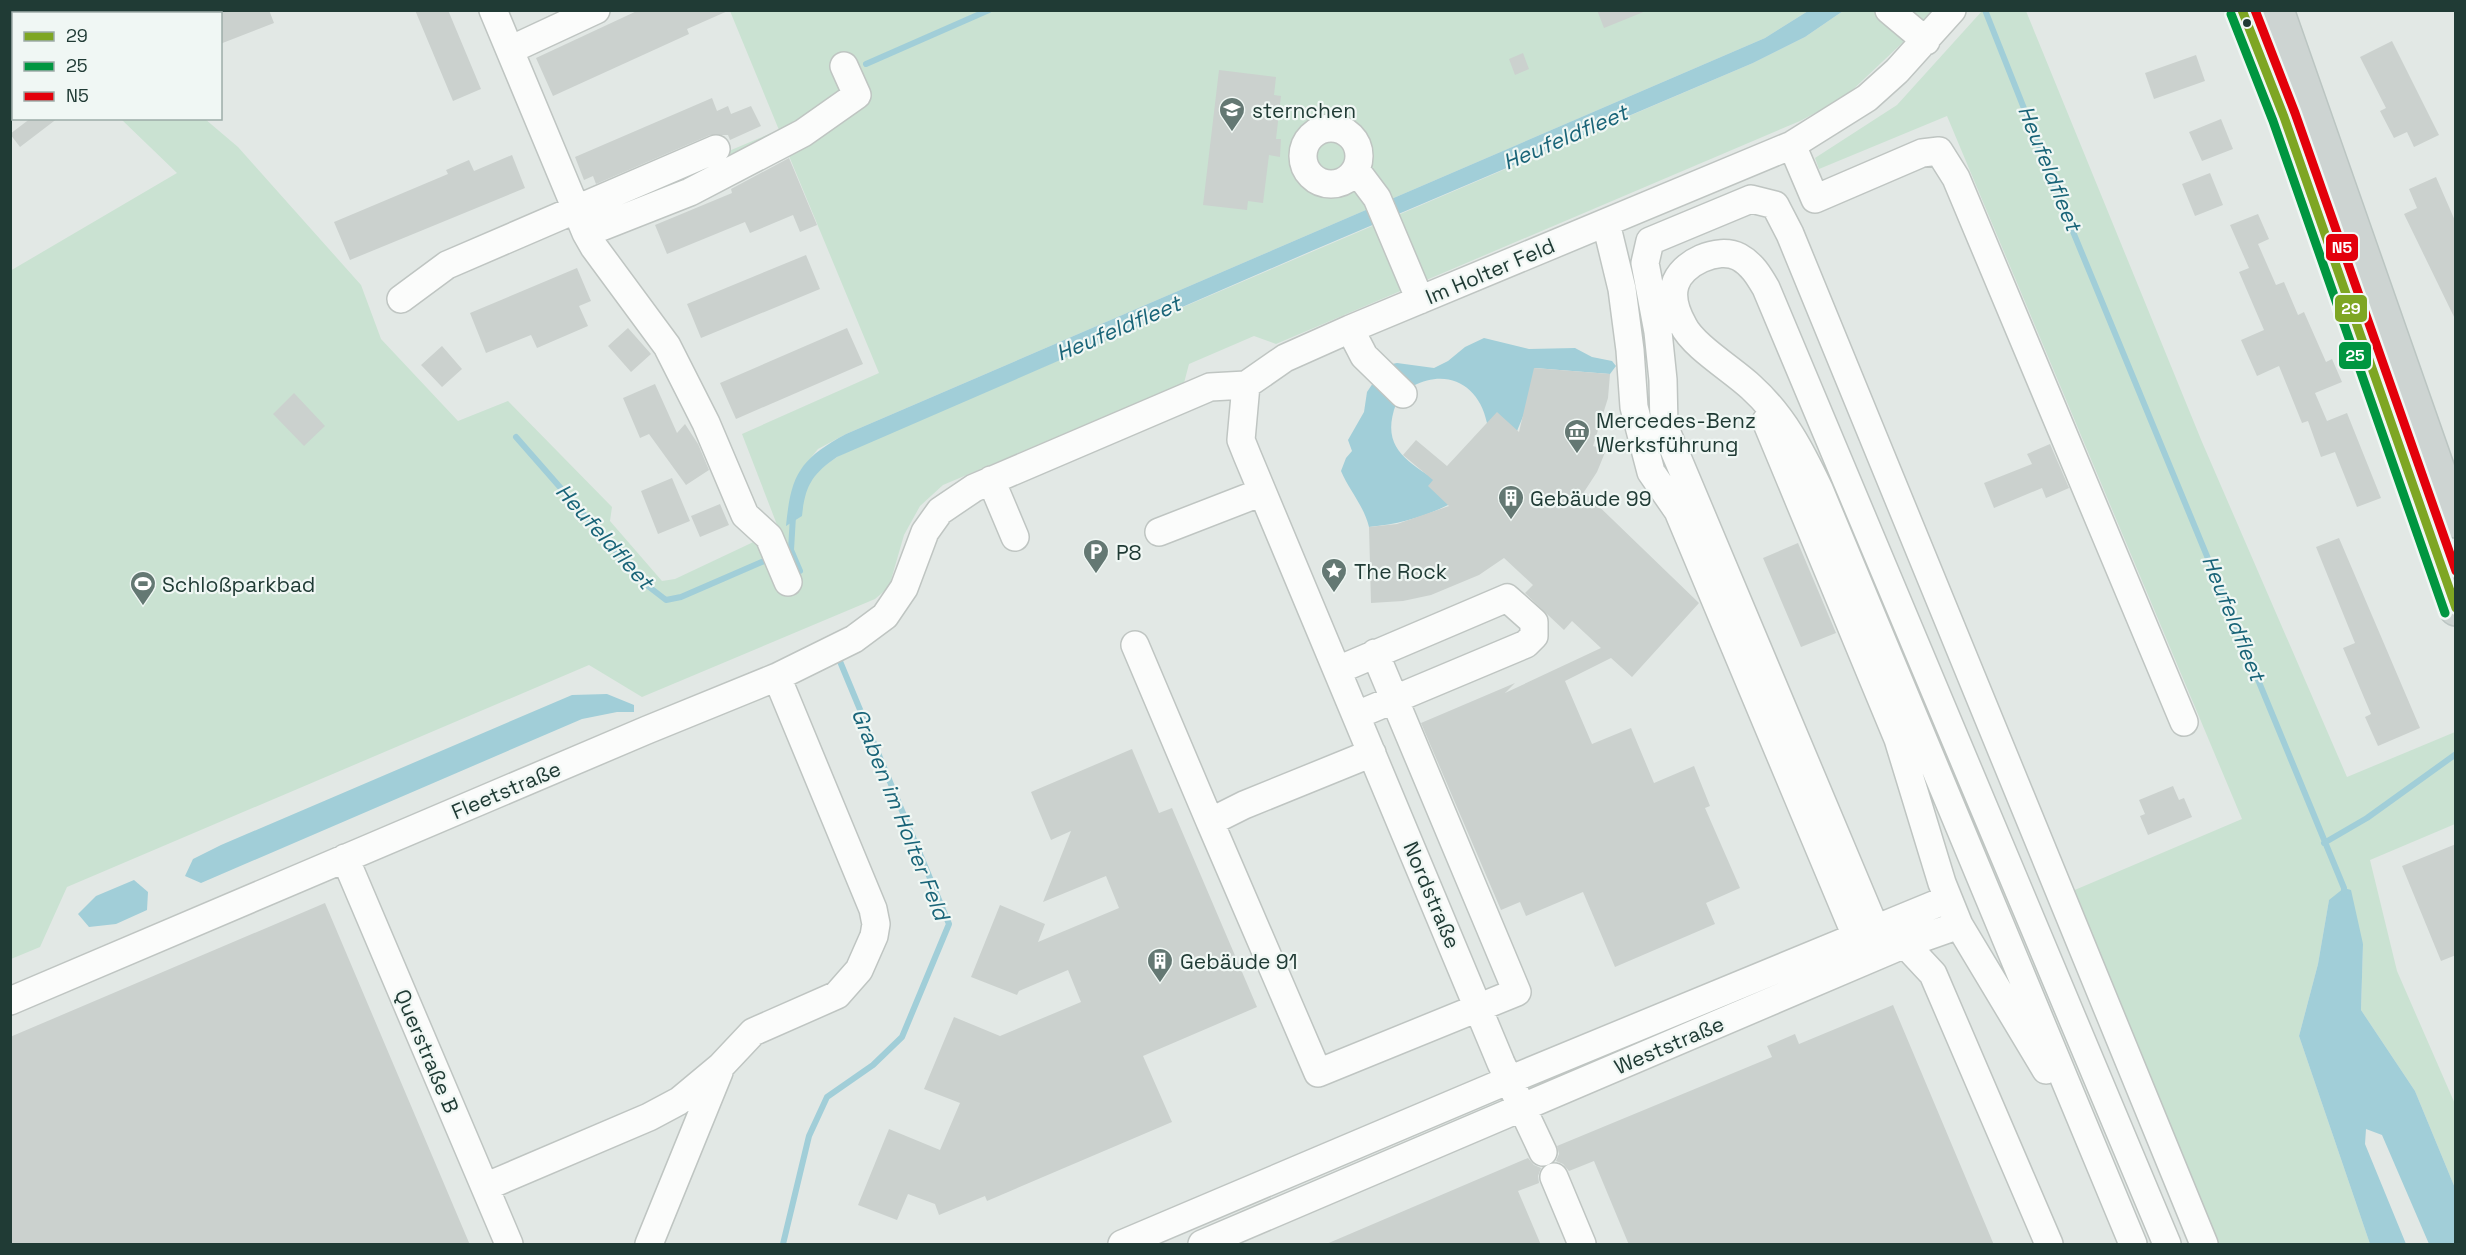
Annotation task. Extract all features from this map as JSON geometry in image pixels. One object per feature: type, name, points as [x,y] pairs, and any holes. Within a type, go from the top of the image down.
[{"type":"main road","points":[[2242,10],[2292,139],[2456,609]]},
{"type":"main road","points":[[2277,10],[2449,478],[2456,520]]},
{"type":"street","points":[[493,10],[594,247],[667,346],[706,423],[745,514],[769,537],[787,580]]},
{"type":"street","points":[[510,50],[596,10]]},
{"type":"street","points":[[1889,10],[1926,41]]},
{"type":"street","name":"Im Holter Feld","points":[[1246,385],[1285,358],[1350,329],[1792,145],[1867,98],[1926,41],[1952,10]]},
{"type":"street","points":[[401,299],[447,265],[582,221],[690,192],[803,133],[856,95],[844,66]]},
{"type":"street","points":[[1792,145],[1815,199],[1922,153],[1939,151],[1956,178],[2184,722]]},
{"type":"street","points":[[582,221],[716,149]]},
{"type":"street","points":[[1356,170],[1377,198],[1420,300]]},
{"type":"street","points":[[1882,932],[1664,426],[1663,380],[1658,332],[1645,263],[1650,241],[1751,199],[1775,205],[1790,234],[2204,1245]]},
{"type":"street","points":[[1606,223],[1622,289],[1634,407],[1651,472],[1678,511],[1882,932],[1933,974],[2049,1245]]},
{"type":"street","points":[[2133,1245],[1820,489],[1800,448],[1780,418],[1751,387],[1704,348],[1683,327],[1673,299],[1674,285],[1681,272],[1702,258],[1721,254],[1738,257],[1756,271],[1766,288],[2167,1245]]},
{"type":"street","points":[[1350,329],[1364,356],[1403,394]]},
{"type":"street","points":[[1015,537],[991,480],[1210,387],[1246,385],[1241,440],[1262,492],[1158,532]]},
{"type":"street","points":[[1751,387],[1787,466],[1898,739],[1948,899],[1959,925],[2093,1149]]},
{"type":"street","name":"Fleetstraße","points":[[10,1001],[777,677],[854,639],[885,616],[904,588],[925,532],[940,511],[974,488],[991,480]]},
{"type":"street","name":"Nordstraße","points":[[1262,492],[1509,1080],[1543,1152]]},
{"type":"street","points":[[1338,670],[1507,598],[1534,622],[1534,636],[1526,644],[1357,715]]},
{"type":"street","points":[[1135,645],[1318,1073],[1517,992],[1375,653]]},
{"type":"street","points":[[485,1187],[648,1117],[679,1101],[721,1066],[753,1032],[837,995],[859,970],[874,936],[876,924],[869,894],[777,677]]},
{"type":"street","points":[[1210,822],[1244,805],[1372,753]]},
{"type":"street","name":"Querstraße B","points":[[345,858],[509,1245]]},
{"type":"street","name":"Weststraße","points":[[1202,1245],[1522,1108],[1948,899]]},
{"type":"street","name":"Weststraße","points":[[1122,1245],[1509,1080],[1882,932],[1959,925]]},
{"type":"street","points":[[649,1245],[721,1066]]},
{"type":"street","points":[[1369,1139],[1381,1168]]},
{"type":"street","points":[[1554,1178],[1582,1245]]},
{"type":"green space","points":[[730,11],[1808,11],[1765,38],[846,434],[818,449],[800,471],[802,516],[803,496],[810,481],[831,461],[858,446],[1753,63],[1805,37],[1843,11],[1936,11],[1845,97],[1800,121],[1276,344],[1254,336],[1189,364],[1184,383],[943,485],[920,506],[904,535],[889,587],[875,599],[642,697],[589,665],[67,887],[40,947],[11,959],[10,271],[177,173],[122,120],[206,120],[238,147],[361,285],[381,339],[458,421],[508,401],[612,507],[610,521],[662,581],[675,579],[779,530],[742,434],[879,373],[789,156],[607,232],[595,207],[779,130]]},
{"type":"green space","points":[[1982,11],[2026,11],[2202,442],[2347,777],[2455,732],[2455,824],[2370,860],[2397,971],[2455,1104],[2455,1188],[2415,1091],[2361,1010],[2363,944],[2329,900],[2318,964],[2299,1036],[2370,1244],[2214,1244],[2070,892],[2242,819],[1947,116],[1819,169],[1815,158],[1897,105]]},
{"type":"water","points":[[1808,11],[1843,11],[1805,37],[1753,63],[1309,252],[837,457],[821,469],[811,482],[805,497],[802,516],[786,526],[791,493],[801,470],[818,452],[846,434],[1765,38]]},
{"type":"water","points":[[1484,338],[1529,349],[1575,348],[1592,357],[1612,361],[1616,366],[1610,374],[1535,368],[1524,414],[1517,431],[1487,423],[1477,399],[1460,384],[1438,379],[1413,386],[1387,365],[1397,363],[1434,368],[1448,361],[1465,347]]},
{"type":"water","points":[[1375,380],[1396,404],[1392,421],[1395,446],[1411,463],[1446,488],[1448,505],[1410,520],[1369,527],[1364,512],[1341,471],[1346,458],[1352,451],[1348,440],[1364,412],[1367,392]]},
{"type":"water","points":[[607,694],[634,705],[634,712],[617,712],[582,719],[201,883],[185,876],[193,859],[221,845],[572,695]]},
{"type":"water","points":[[134,880],[148,892],[147,910],[116,924],[89,927],[78,914],[96,896]]},
{"type":"water","points":[[2344,888],[2351,890],[2363,944],[2361,1010],[2415,1091],[2455,1188],[2455,1244],[2429,1244],[2382,1135],[2366,1129],[2365,1144],[2406,1244],[2370,1244],[2299,1036],[2318,964],[2329,900]]},
{"type":"building","points":[[220,10],[269,10],[274,23],[222,43],[222,12]]},
{"type":"building","points":[[415,10],[448,10],[481,89],[453,101]]},
{"type":"building","points":[[639,10],[730,10],[687,29],[689,34],[553,96],[536,58]]},
{"type":"building","points":[[1597,10],[1646,10],[1646,11],[1604,28]]},
{"type":"building","points":[[2392,41],[2439,135],[2414,147],[2407,132],[2394,138],[2380,111],[2386,108],[2360,57]]},
{"type":"building","points":[[1523,53],[1529,69],[1515,75],[1509,59]]},
{"type":"building","points":[[2196,55],[2205,81],[2154,99],[2145,73]]},
{"type":"building","points":[[1219,70],[1276,77],[1274,95],[1281,96],[1276,139],[1281,139],[1280,157],[1269,155],[1263,203],[1248,201],[1247,210],[1203,205]]},
{"type":"building","points":[[712,98],[717,111],[728,106],[731,114],[751,106],[761,126],[730,140],[728,135],[710,135],[596,184],[593,176],[584,180],[575,157]]},
{"type":"building","points":[[2221,119],[2233,149],[2202,161],[2189,132]]},
{"type":"building","points":[[28,120],[55,120],[20,147],[10,134]]},
{"type":"building","points":[[512,155],[525,188],[350,260],[334,222],[448,174],[446,170],[469,160],[474,171]]},
{"type":"building","points":[[789,158],[817,225],[800,232],[793,215],[750,233],[745,222],[667,254],[655,225],[732,193],[731,189]]},
{"type":"building","points":[[2210,173],[2223,205],[2195,216],[2182,184]]},
{"type":"building","points":[[2436,177],[2456,223],[2456,321],[2404,214],[2417,208],[2409,189]]},
{"type":"building","points":[[2258,214],[2269,239],[2258,244],[2276,285],[2284,282],[2298,315],[2304,312],[2326,362],[2332,359],[2342,382],[2315,393],[2327,421],[2347,413],[2381,498],[2357,507],[2335,452],[2321,457],[2308,421],[2302,423],[2279,366],[2257,376],[2241,340],[2264,330],[2239,272],[2249,268],[2230,225]]},
{"type":"building","points":[[806,255],[820,289],[701,338],[687,304]]},
{"type":"building","points":[[577,268],[591,301],[579,306],[588,326],[537,348],[531,335],[486,353],[470,313]]},
{"type":"building","points":[[628,328],[651,354],[631,372],[608,346]]},
{"type":"building","points":[[847,328],[863,364],[736,419],[720,383]]},
{"type":"building","points":[[442,346],[462,369],[442,387],[421,365]]},
{"type":"building","points":[[1534,368],[1610,374],[1608,398],[1593,446],[1606,450],[1597,472],[1584,492],[1699,603],[1632,677],[1611,658],[1565,681],[1592,744],[1631,728],[1654,783],[1694,766],[1710,806],[1705,808],[1740,888],[1706,903],[1715,924],[1615,967],[1583,892],[1526,916],[1520,902],[1501,910],[1421,723],[1515,683],[1505,693],[1601,648],[1572,621],[1564,630],[1525,593],[1533,585],[1504,558],[1479,575],[1431,595],[1403,601],[1371,603],[1369,527],[1397,524],[1449,506],[1428,486],[1433,480],[1403,455],[1416,440],[1447,466],[1497,412],[1519,432]]},
{"type":"building","points":[[655,384],[677,433],[685,424],[698,444],[709,470],[686,485],[649,434],[640,438],[623,398]]},
{"type":"building","points":[[294,393],[325,426],[304,446],[273,414]]},
{"type":"building","points":[[2050,444],[2069,488],[2046,498],[2042,488],[1994,508],[1984,483],[2032,464],[2027,454]]},
{"type":"building","points":[[672,478],[690,521],[658,534],[641,491]]},
{"type":"building","points":[[720,504],[729,525],[700,537],[691,516]]},
{"type":"building","points":[[2339,538],[2420,728],[2378,746],[2365,717],[2371,714],[2343,648],[2355,643],[2316,547]]},
{"type":"building","points":[[1798,543],[1836,633],[1801,647],[1763,558]]},
{"type":"building","name":"Gebäude 91","points":[[1132,749],[1159,813],[1172,808],[1257,1007],[1143,1056],[1172,1122],[987,1201],[985,1196],[939,1215],[935,1204],[908,1194],[897,1220],[858,1205],[889,1129],[940,1150],[960,1103],[924,1089],[954,1017],[1000,1036],[1081,1002],[1068,970],[1019,991],[1017,995],[971,977],[1000,905],[1045,924],[1038,942],[1119,908],[1106,876],[1043,902],[1071,831],[1051,840],[1031,792]]},
{"type":"building","points":[[2173,786],[2179,800],[2184,798],[2192,817],[2148,835],[2140,816],[2145,814],[2139,800]]},
{"type":"building","points":[[2456,844],[2456,955],[2441,961],[2402,866]]},
{"type":"building","points":[[325,903],[470,1245],[10,1245],[10,1037]]},
{"type":"building","points":[[1893,1005],[1994,1245],[1629,1245],[1594,1161],[1569,1171],[1563,1164],[1556,1161],[1559,1154],[1557,1146],[1772,1057],[1767,1046],[1795,1034],[1799,1044]]},
{"type":"building","points":[[1528,1158],[1534,1165],[1541,1168],[1538,1176],[1539,1183],[1518,1191],[1541,1245],[1324,1245]]},
{"type":"waterway","points":[[866,64],[989,10]]},
{"type":"waterway","name":"Heufeldfleet","points":[[1985,10],[2069,222],[2344,888],[2344,893]]},
{"type":"waterway","name":"Heufeldfleet","points":[[516,437],[644,583],[666,600],[681,597],[771,558]]},
{"type":"waterway","name":"Heufeldfleet","points":[[793,516],[791,550],[800,571]]},
{"type":"waterway","name":"Graben im Holter Feld","points":[[783,1244],[809,1136],[827,1097],[873,1065],[902,1037],[949,924],[839,659]]},
{"type":"waterway","points":[[2324,843],[2367,818],[2456,754]]},
{"type":"transit line","name":"29","points":[[2242,10],[2284,117],[2456,608]]},
{"type":"transit line","name":"N5","points":[[2255,10],[2295,113],[2456,571]]},
{"type":"transit line","name":"25","points":[[2231,14],[2273,121],[2445,613]]},
{"type":"place","name":"sternchen","points":[[1232,133]]},
{"type":"place","name":"Mercedes-Benz Werksführung","points":[[1577,455]]},
{"type":"place","name":"Gebäude 99","points":[[1511,521]]},
{"type":"place","name":"P8","points":[[1096,575]]},
{"type":"place","name":"The Rock","points":[[1334,594]]},
{"type":"place","name":"Schloßparkbad","points":[[143,607]]},
{"type":"place","name":"Gebäude 91","points":[[1160,984]]}]
